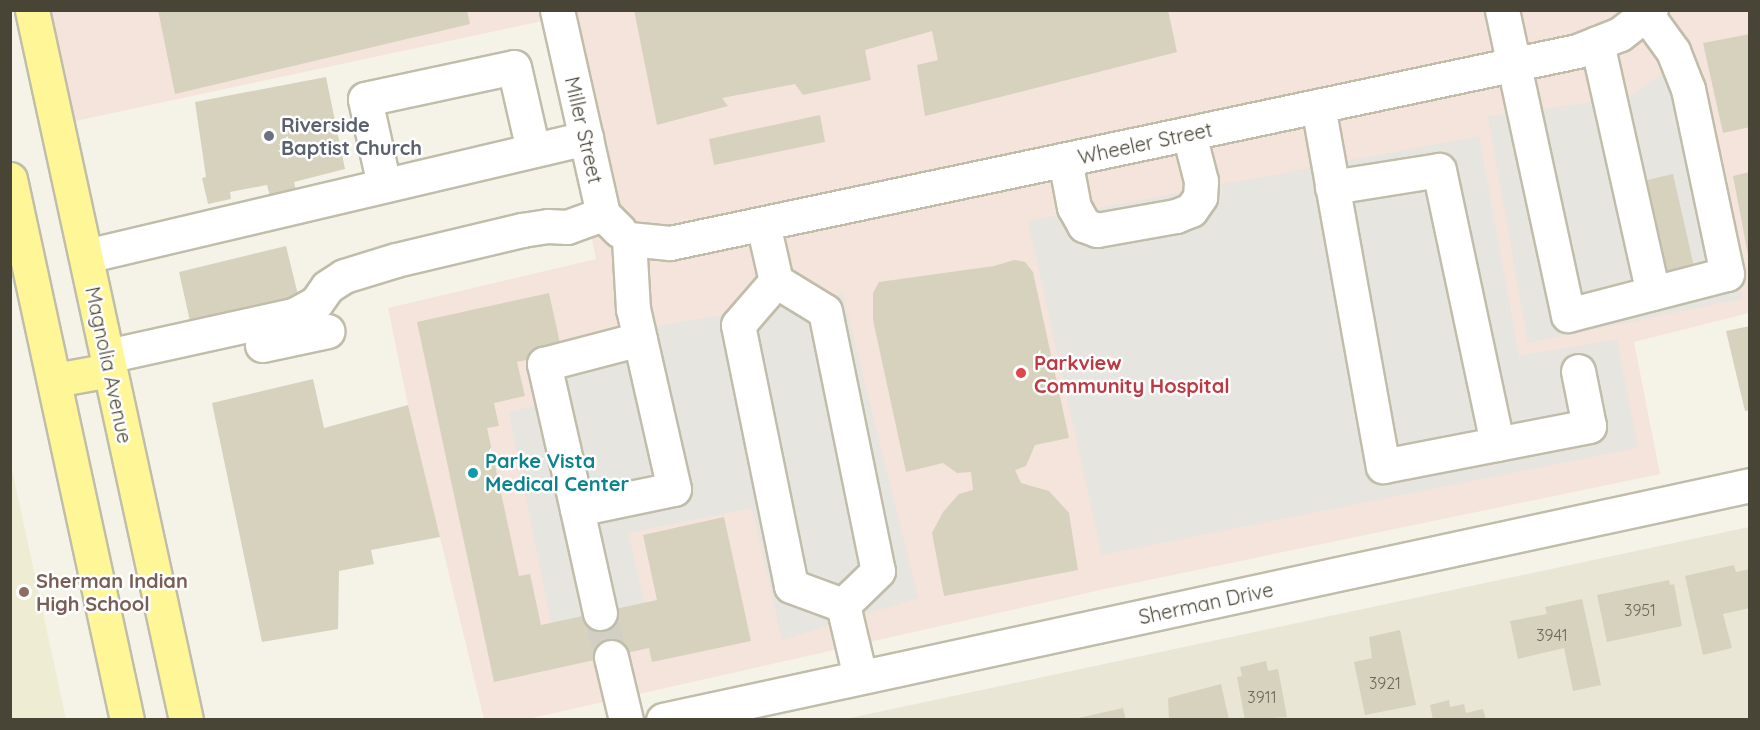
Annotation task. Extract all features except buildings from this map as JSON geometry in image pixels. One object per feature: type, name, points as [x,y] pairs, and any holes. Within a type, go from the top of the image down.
[{"type":"main road","name":"Magnolia Avenue","points":[[32,10],[186,720]]},
{"type":"main road","points":[[10,179],[127,720]]},
{"type":"main road","points":[[55,380],[108,363]]},
{"type":"street","name":"Miller Street","points":[[557,10],[603,214]]},
{"type":"street","points":[[1502,10],[1568,315],[1727,274],[1688,89],[1673,51],[1649,13]]},
{"type":"street","name":"Wheeler Street","points":[[628,239],[670,243],[1577,51],[1610,29],[1649,13]]},
{"type":"street","points":[[1610,29],[1653,293]]},
{"type":"street","points":[[384,185],[365,99],[514,67],[533,150]]},
{"type":"street","points":[[1318,106],[1383,466],[1589,426],[1578,371]]},
{"type":"street","points":[[1065,160],[1074,207],[1084,225],[1097,230],[1176,216],[1191,210],[1200,197],[1202,181],[1189,134]]},
{"type":"street","points":[[86,256],[586,138]]},
{"type":"street","points":[[1332,187],[1439,170],[1497,444]]},
{"type":"street","points":[[108,363],[294,315],[316,303],[327,286],[344,276],[396,260],[522,230],[567,226],[603,214],[628,239],[633,309],[675,489],[577,509]]},
{"type":"street","points":[[763,224],[776,281],[825,311],[878,571],[843,605]]},
{"type":"street","points":[[776,281],[738,325],[791,585],[843,605]]},
{"type":"street","points":[[108,363],[147,369],[328,331]]},
{"type":"street","points":[[600,613],[544,364],[640,339]]},
{"type":"street","name":"Sherman Drive","points":[[663,720],[1749,485]]},
{"type":"street","points":[[843,605],[860,677]]},
{"type":"street","points":[[611,657],[626,720]]},
{"type":"shaded area","name":"Parkview Community Hospital","points":[[47,11],[1749,11],[1749,313],[1634,342],[1660,474],[1105,589],[528,719],[484,719],[408,405],[388,308],[596,259],[547,20],[71,122]]},
{"type":"shaded area","points":[[1677,63],[1696,90],[1742,299],[1528,343],[1488,116],[1629,97]]},
{"type":"shaded area","points":[[1479,136],[1519,356],[1617,339],[1638,448],[1102,555],[1028,221]]},
{"type":"shaded area","points":[[843,294],[918,598],[782,640],[752,508],[628,533],[645,604],[551,623],[509,412],[539,405],[573,341]]},
{"type":"shaded area","name":"Sherman Indian High School","points":[[11,465],[66,719],[11,719]]},
{"type":"shaded area","points":[[1749,527],[1749,719],[845,719]]},
{"type":"tunnel","points":[[600,613],[611,657]]},
{"type":"place","name":"Riverside Baptist Church","points":[[269,136]]},
{"type":"place","name":"Parkview Community Hospital","points":[[1021,373]]},
{"type":"place","name":"Parke Vista Medical Center","points":[[473,473]]},
{"type":"place","name":"Sherman Indian High School","points":[[24,592]]}]
